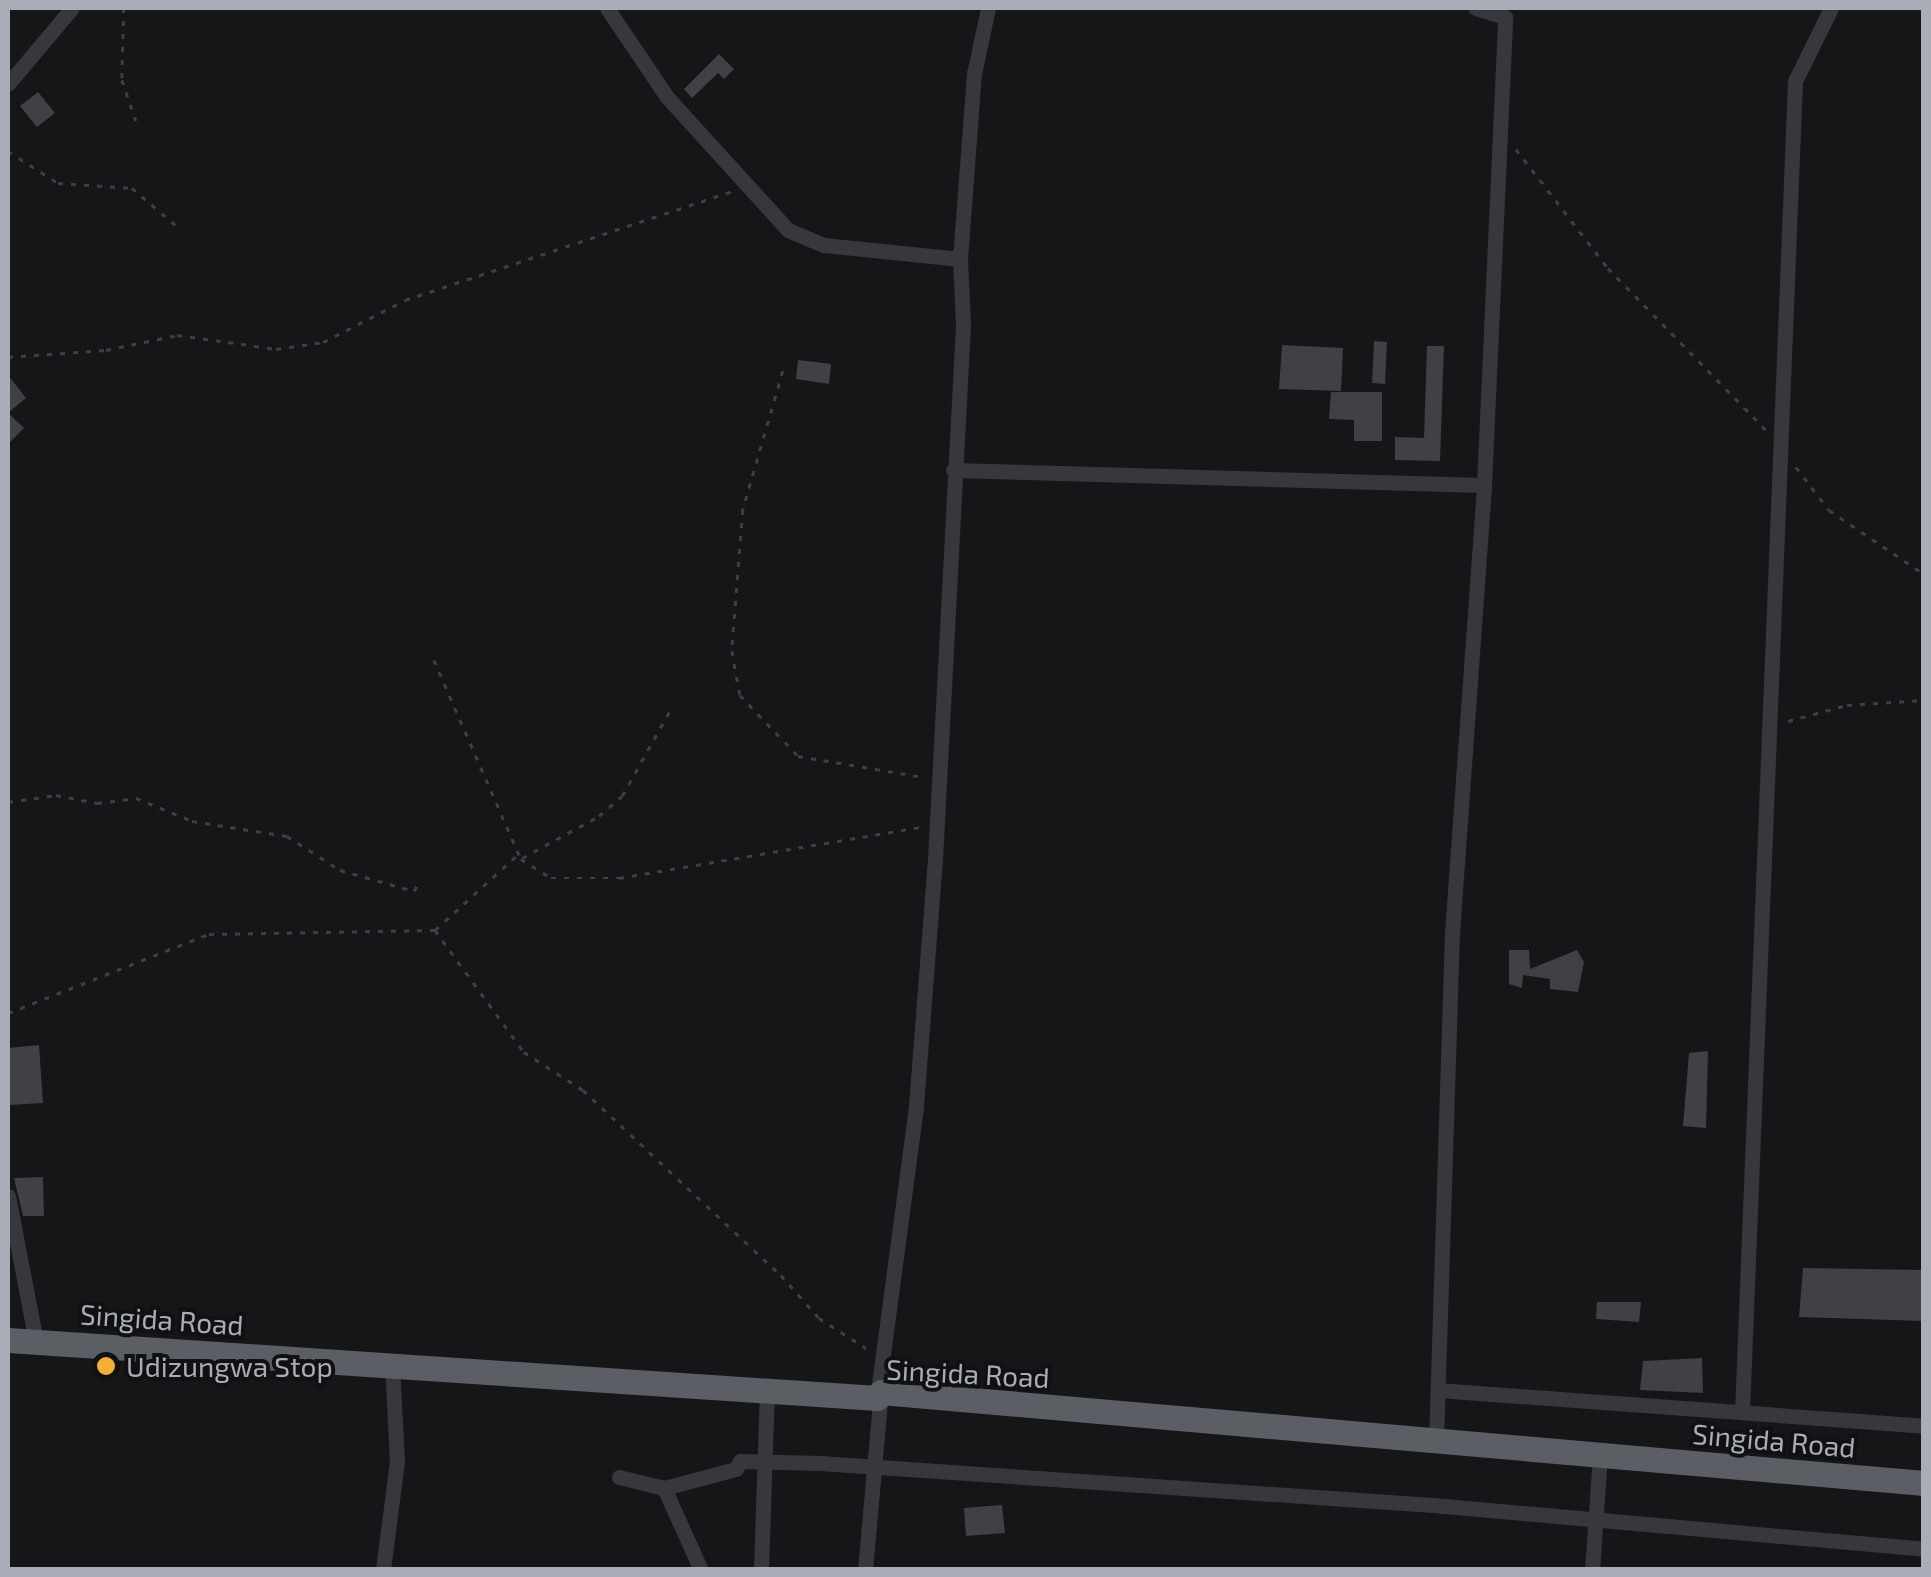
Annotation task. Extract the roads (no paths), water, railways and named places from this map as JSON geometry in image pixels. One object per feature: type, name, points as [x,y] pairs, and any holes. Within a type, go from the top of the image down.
[{"type":"highway","name":"Singida Road","points":[[8,1340],[879,1395],[1924,1483]]},
{"type":"street","points":[[8,84],[72,8]]},
{"type":"street","points":[[607,8],[646,72],[750,184],[776,219],[806,240],[960,259]]},
{"type":"street","points":[[865,1570],[877,1466],[880,1357],[916,1107],[940,782],[953,470],[964,325],[960,259],[974,74],[988,8]]},
{"type":"street","points":[[1436,1442],[1458,820],[1484,485],[1496,123],[1505,18],[1474,8]]},
{"type":"street","points":[[1742,1412],[1766,729],[1795,81],[1831,8]]},
{"type":"street","points":[[953,470],[1484,485]]},
{"type":"street","points":[[8,1196],[36,1342]]},
{"type":"street","points":[[384,1570],[397,1461],[392,1364]]},
{"type":"street","points":[[761,1570],[767,1388]]},
{"type":"street","points":[[1438,1390],[1924,1426]]},
{"type":"street","points":[[1592,1570],[1600,1456]]},
{"type":"street","points":[[620,1477],[664,1488],[736,1469],[740,1461],[877,1466],[1596,1519],[1924,1549]]},
{"type":"street","points":[[664,1488],[701,1570]]},
{"type":"place","name":"Udizungwa Stop","points":[[106,1366]]}]
